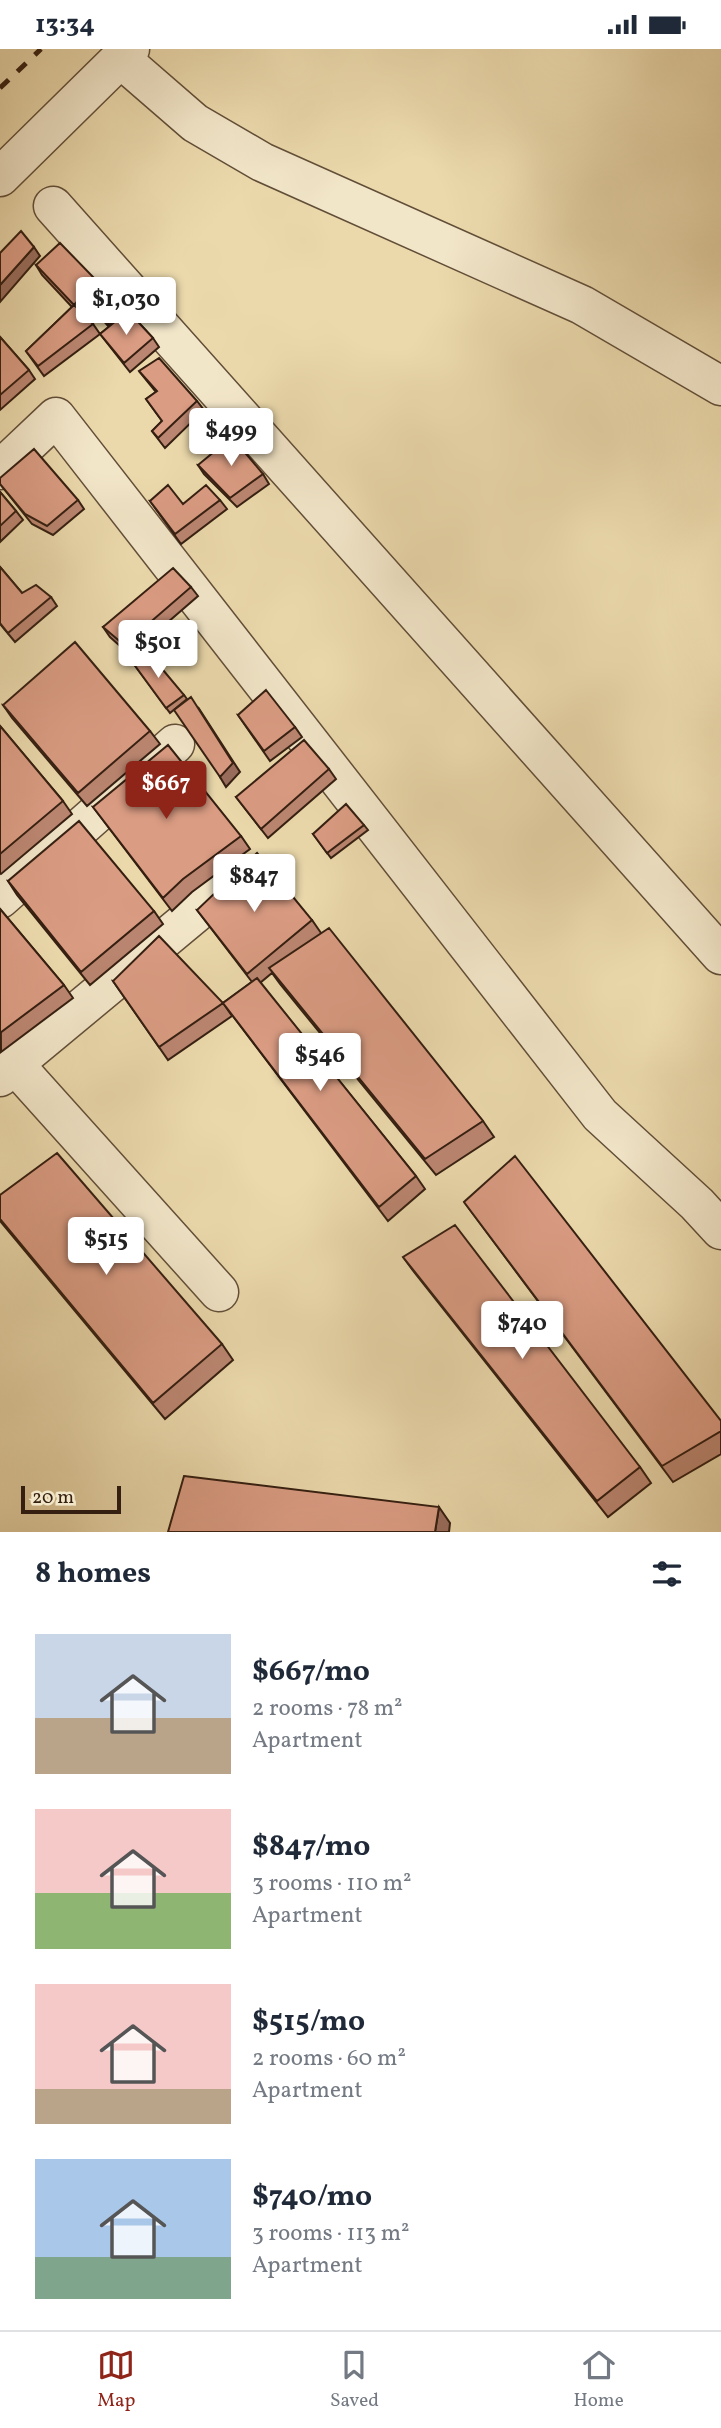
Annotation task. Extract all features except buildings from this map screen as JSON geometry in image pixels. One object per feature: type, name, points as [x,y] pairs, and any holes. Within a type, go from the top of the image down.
[{"type":"street","points":[[0,177],[125,53],[195,123],[262,162],[582,305],[721,386]]},
{"type":"street","points":[[53,206],[721,955]]},
{"type":"street","points":[[0,470],[57,417],[600,1115],[698,1204],[721,1230]]},
{"type":"street","points":[[0,899],[175,744]]},
{"type":"street","points":[[219,1292],[7,1070],[262,859]]},
{"type":"railway","points":[[0,88],[41,49]]}]
